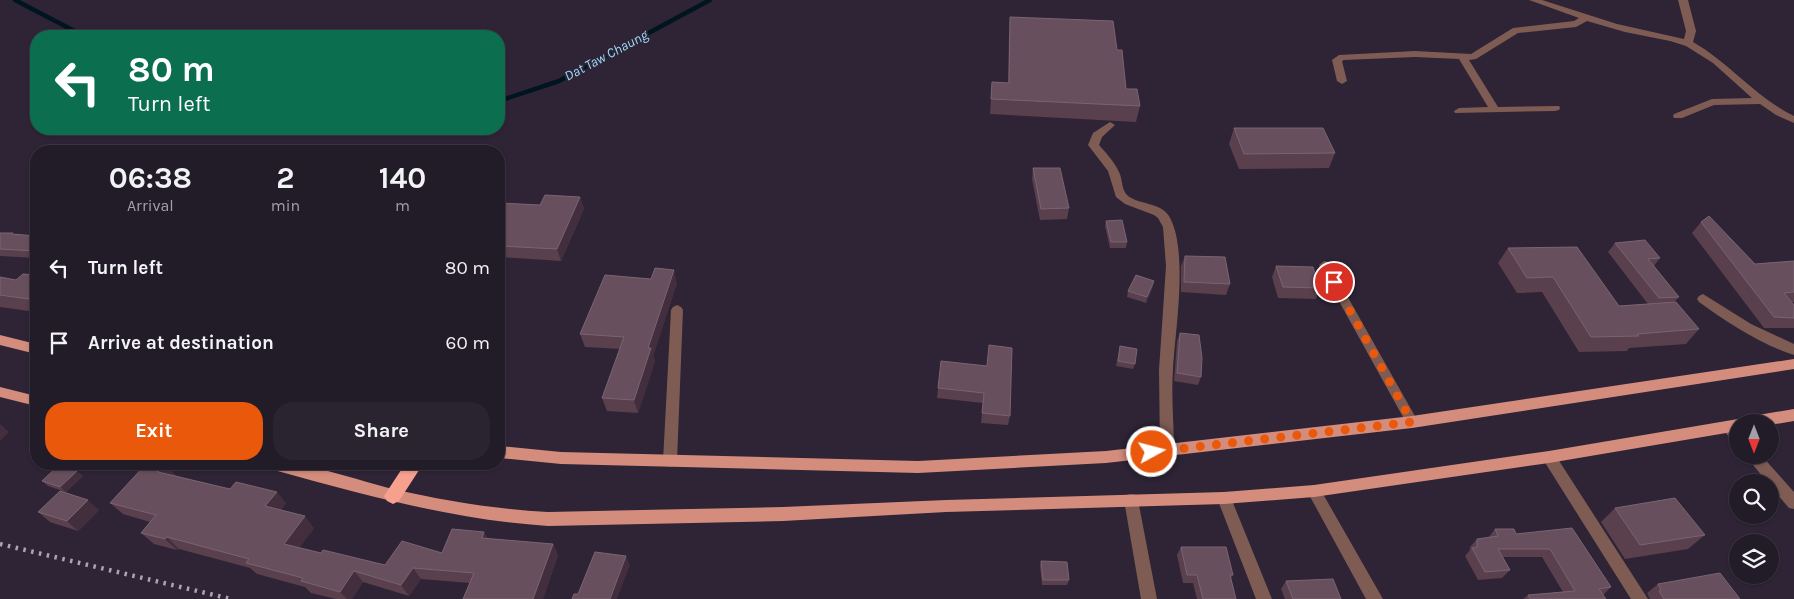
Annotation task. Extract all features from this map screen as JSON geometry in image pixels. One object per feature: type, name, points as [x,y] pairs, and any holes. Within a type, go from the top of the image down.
[{"type":"highway","points":[[393,496],[410,470]]},
{"type":"main road","points":[[0,340],[30,348]]},
{"type":"main road","points":[[505,453],[561,458],[940,466],[1106,457],[1412,422],[1794,364]]},
{"type":"main road","points":[[0,392],[30,400]]},
{"type":"main road","points":[[1779,418],[1794,415]]},
{"type":"main road","points":[[296,470],[393,496],[473,513],[512,518],[548,519],[707,514],[783,514],[1224,498],[1314,491],[1549,458],[1729,427]]},
{"type":"street","points":[[1534,0],[1586,18],[1688,44],[1706,55],[1760,101],[1783,116],[1794,120]]},
{"type":"street","points":[[1683,0],[1691,31],[1688,44]]},
{"type":"street","points":[[1342,81],[1337,60],[1342,57],[1416,54],[1463,58],[1473,57],[1481,54],[1506,35],[1516,30],[1576,24],[1586,18]]},
{"type":"street","points":[[1463,58],[1495,110]]},
{"type":"street","points":[[1678,116],[1712,102],[1760,101]]},
{"type":"street","points":[[1459,111],[1555,108]]},
{"type":"street","points":[[1110,125],[1097,134],[1093,145],[1115,175],[1119,193],[1130,203],[1163,216],[1168,226],[1172,249],[1172,297],[1166,372],[1167,450]]},
{"type":"street","points":[[1703,298],[1731,320],[1764,338],[1794,350]]},
{"type":"street","points":[[670,461],[677,310]]},
{"type":"street","points":[[1549,458],[1640,599]]},
{"type":"street","points":[[1760,464],[1794,503]]},
{"type":"street","points":[[1314,491],[1375,599]]},
{"type":"street","points":[[1224,498],[1264,599]]},
{"type":"street","points":[[1131,500],[1149,599]]},
{"type":"lane","points":[[1324,265],[1412,422]]},
{"type":"building","points":[[1010,17],[1113,21],[1117,50],[1122,50],[1126,89],[1137,89],[1140,106],[991,99],[992,82],[1009,83]]},
{"type":"building","points":[[1234,128],[1323,128],[1335,153],[1244,154]]},
{"type":"building","points":[[1033,168],[1060,168],[1069,208],[1041,209]]},
{"type":"building","points":[[545,195],[580,197],[557,249],[505,246],[505,203],[540,205]]},
{"type":"building","points":[[1709,216],[1755,264],[1794,261],[1794,292],[1784,293],[1794,305],[1794,318],[1774,317],[1701,222]]},
{"type":"building","points":[[1122,220],[1127,242],[1111,242],[1106,221]]},
{"type":"building","points":[[0,233],[30,236],[30,251],[0,249]]},
{"type":"building","points":[[1645,240],[1660,258],[1648,259],[1679,297],[1659,298],[1615,243]]},
{"type":"building","points":[[1577,247],[1619,306],[1676,302],[1699,329],[1637,334],[1639,336],[1591,337],[1553,277],[1527,278],[1508,248]]},
{"type":"building","points":[[1185,256],[1225,257],[1230,284],[1184,282]]},
{"type":"building","points":[[1276,266],[1313,267],[1320,288],[1283,287]]},
{"type":"building","points":[[655,268],[674,270],[648,348],[651,348],[634,400],[602,398],[624,337],[580,334],[605,275],[651,279]]},
{"type":"building","points":[[23,274],[30,275],[30,299],[0,295],[0,277],[16,280]]},
{"type":"building","points":[[1136,275],[1154,281],[1147,297],[1128,291]]},
{"type":"building","points":[[1180,333],[1199,335],[1202,358],[1201,377],[1177,373]]},
{"type":"building","points":[[989,345],[1012,348],[1010,416],[982,413],[984,393],[938,388],[941,361],[987,366]]},
{"type":"building","points":[[1120,346],[1137,349],[1135,364],[1118,361]]},
{"type":"building","points":[[54,470],[77,471],[60,487],[42,481]]},
{"type":"building","points":[[140,470],[160,470],[158,472],[230,489],[236,482],[277,492],[265,506],[305,516],[284,544],[321,553],[323,550],[385,565],[402,541],[442,553],[452,529],[484,532],[482,538],[553,544],[533,599],[463,599],[474,573],[413,568],[401,585],[354,571],[340,592],[301,581],[303,578],[246,563],[249,559],[167,537],[165,539],[141,533],[156,515],[110,503]]},
{"type":"building","points":[[60,491],[88,500],[67,521],[38,512]]},
{"type":"building","points":[[1675,498],[1705,535],[1640,545],[1615,508]]},
{"type":"building","points":[[1572,528],[1611,587],[1599,589],[1606,599],[1530,599],[1528,595],[1575,591],[1550,549],[1498,549],[1510,570],[1485,572],[1472,548],[1477,547],[1477,539],[1498,536],[1495,529],[1514,529],[1516,534]]},
{"type":"building","points":[[1181,547],[1226,547],[1233,575],[1230,575],[1236,599],[1203,599],[1197,575],[1187,575]]},
{"type":"building","points":[[595,552],[626,556],[610,599],[572,599],[574,594],[578,594]]},
{"type":"building","points":[[1041,561],[1067,562],[1069,580],[1043,580]]},
{"type":"building","points":[[1720,573],[1740,599],[1664,599],[1659,591],[1661,590],[1658,584]]},
{"type":"building","points":[[1333,579],[1341,599],[1293,599],[1286,581]]},
{"type":"waterway","name":"Dat Taw Chaung","points":[[15,0],[72,30]]},
{"type":"waterway","name":"Dat Taw Chaung","points":[[505,99],[559,81],[710,0]]},
{"type":"railway","points":[[0,544],[231,599]]},
{"type":"route","points":[[1152,452],[1412,422],[1334,282]]}]
